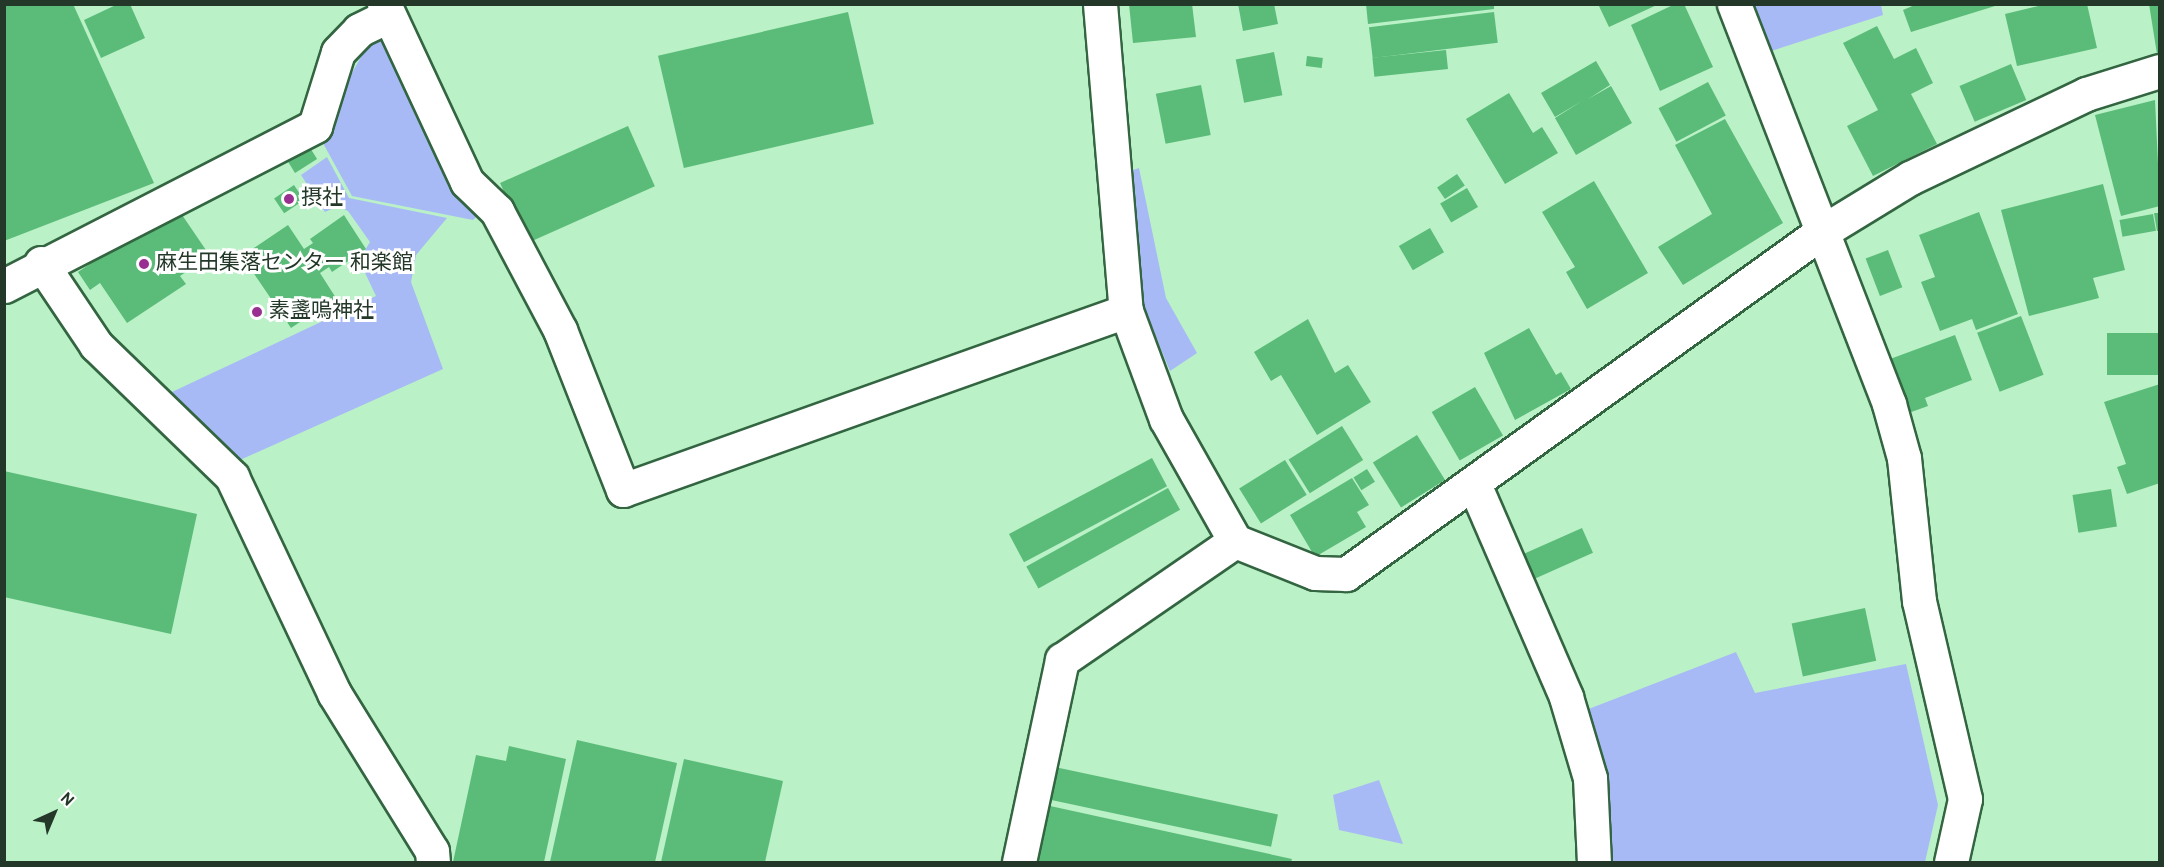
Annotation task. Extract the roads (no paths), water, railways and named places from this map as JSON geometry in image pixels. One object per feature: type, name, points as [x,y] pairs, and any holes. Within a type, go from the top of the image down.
[{"type":"street","points":[[1100,4],[1126,311],[1166,419],[1235,541],[1315,573],[1346,574],[1820,233],[1930,168],[2086,94],[2160,71]]},
{"type":"street","points":[[1734,4],[1820,233],[1889,404],[1904,458],[1919,601],[1965,799],[1951,862]]},
{"type":"street","points":[[4,286],[41,263],[315,126],[338,52],[360,30],[385,11],[467,182],[497,211],[560,330],[623,490],[1126,311]]},
{"type":"street","points":[[41,263],[96,345],[232,477],[334,693],[432,851],[433,862]]},
{"type":"street","points":[[1474,484],[1566,697],[1590,778],[1594,862]]},
{"type":"street","points":[[1018,862],[1062,660],[1235,541]]},
{"type":"place","name":"摂社","points":[[289,199]]},
{"type":"place","name":"麻生田集落センター 和楽館","points":[[144,264]]},
{"type":"place","name":"素盞嗚神社","points":[[257,312]]}]
